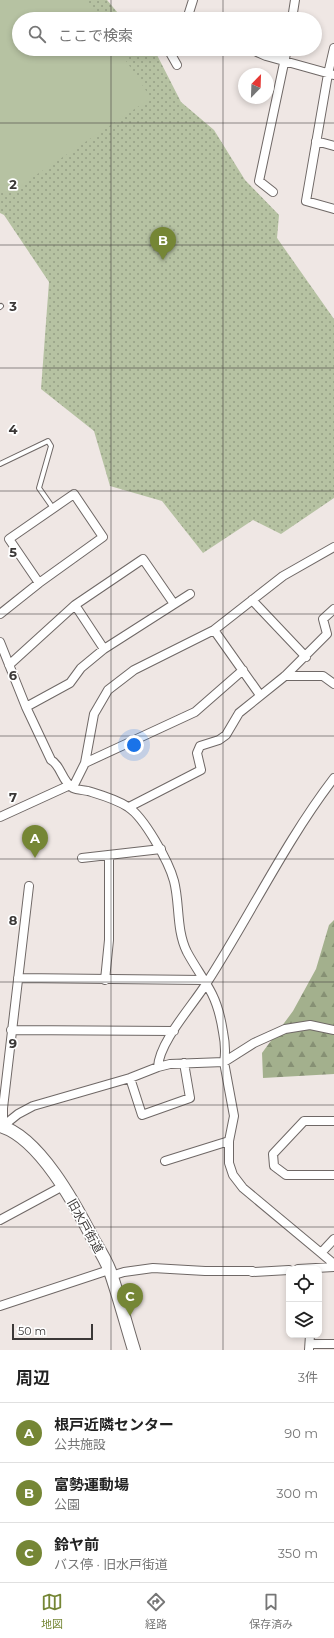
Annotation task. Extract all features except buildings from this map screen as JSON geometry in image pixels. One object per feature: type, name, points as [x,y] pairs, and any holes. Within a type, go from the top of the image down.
[{"type":"street","points":[[189,12],[193,0]]},
{"type":"street","points":[[293,12],[295,0]]},
{"type":"street","points":[[334,48],[331,75],[316,141],[306,201],[334,209]]},
{"type":"street","points":[[172,56],[177,65]]},
{"type":"street","points":[[270,56],[331,75]]},
{"type":"street","points":[[273,192],[259,181],[286,56]]},
{"type":"street","points":[[316,141],[334,146]]},
{"type":"street","points":[[0,614],[39,583],[103,538],[74,494],[9,539],[39,583]]},
{"type":"street","points":[[0,817],[72,786],[85,763],[94,714],[108,690],[134,670],[214,630],[283,576],[334,547]]},
{"type":"street","points":[[8,665],[75,605],[143,559],[174,604]]},
{"type":"street","points":[[26,707],[70,683],[81,668],[104,649],[190,594]]},
{"type":"street","points":[[252,600],[306,657]]},
{"type":"street","points":[[75,605],[104,649]]},
{"type":"street","points":[[129,807],[201,770],[197,753],[200,746],[220,740],[226,735],[239,713],[306,657],[327,634],[323,619],[334,609]]},
{"type":"street","points":[[214,630],[260,695]]},
{"type":"street","points":[[0,642],[8,665],[50,760],[54,762],[64,779],[72,786],[129,807],[140,819],[161,849],[174,880],[181,935],[187,951],[218,1007],[226,1054],[224,1062],[234,1116],[229,1141],[229,1163],[233,1175],[243,1188],[334,1264]]},
{"type":"street","points":[[85,763],[195,712],[243,670]]},
{"type":"street","points":[[285,676],[323,676],[334,684]]},
{"type":"street","points":[[158,1067],[158,1059],[174,1031],[297,830],[334,778]]},
{"type":"street","points":[[82,858],[161,849]]},
{"type":"street","points":[[105,980],[109,940],[108,855]]},
{"type":"street","points":[[2,1126],[11,1030],[29,886]]},
{"type":"street","points":[[18,978],[205,982]]},
{"type":"street","points":[[2,1126],[18,1114],[33,1106],[130,1078],[158,1067],[170,1064],[224,1062],[254,1043],[285,1029],[310,1025],[334,1030]]},
{"type":"street","points":[[11,1030],[174,1031]]},
{"type":"street","points":[[130,1078],[142,1115],[190,1098],[184,1063]]},
{"type":"street","points":[[334,1121],[304,1121],[274,1154],[274,1166],[286,1175],[334,1175]]},
{"type":"street","name":"旧水戸街道","points":[[2,1126],[11,1130],[25,1140],[63,1186],[84,1220],[110,1273],[134,1350]]},
{"type":"street","points":[[165,1161],[229,1141]]},
{"type":"street","points":[[0,1220],[63,1186]]},
{"type":"street","points":[[321,1253],[334,1239]]},
{"type":"street","points":[[322,1268],[334,1267]]},
{"type":"street","points":[[0,1306],[110,1273],[152,1268],[205,1271],[252,1270],[252,1272],[286,1270]]},
{"type":"street","points":[[310,1343],[334,1344]]},
{"type":"lane","points":[[0,464],[48,441],[51,446],[40,488],[54,508]]},
{"type":"green space","points":[[0,0],[107,0],[117,12],[12,12],[12,56],[158,56],[181,102],[214,130],[245,180],[279,215],[277,238],[334,319],[334,498],[281,534],[253,520],[203,553],[162,501],[110,486],[94,431],[41,389],[49,282],[4,215],[0,213]]},
{"type":"green space","points":[[0,0],[85,0],[93,12],[12,12],[12,56],[123,56],[151,98],[6,195],[0,187]]},
{"type":"green space","points":[[334,920],[334,1074],[263,1078],[262,1053],[293,1011],[316,969],[329,925]]},
{"type":"place","name":"富勢運動場","points":[[163,260]]},
{"type":"place","name":"根戸近隣センター","points":[[35,858]]},
{"type":"place","name":"鈴ヤ前","points":[[130,1316]]}]
